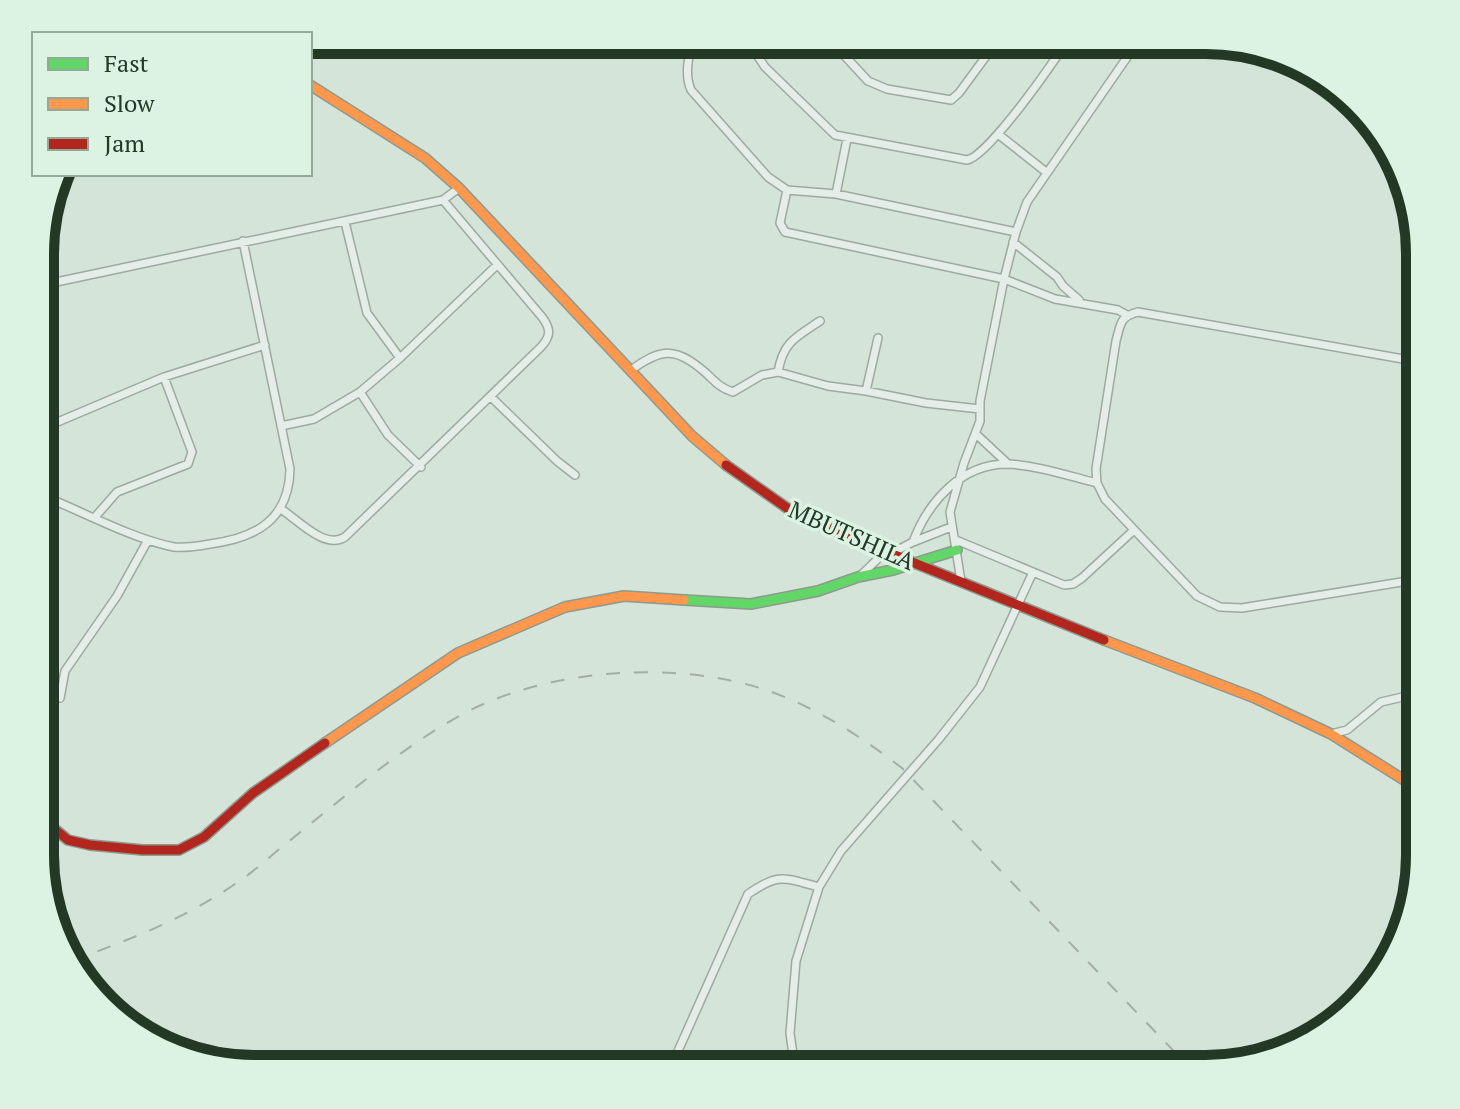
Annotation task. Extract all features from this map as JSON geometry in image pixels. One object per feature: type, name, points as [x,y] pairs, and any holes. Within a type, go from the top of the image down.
[{"type":"street","points":[[690,54],[686,79],[691,90],[768,177],[787,190],[836,194],[1016,232]]},
{"type":"street","points":[[756,54],[765,67],[828,130],[847,139],[967,160],[978,156],[998,134],[1057,54]]},
{"type":"street","points":[[843,54],[868,81],[887,89],[943,100],[951,100],[959,93],[988,54]]},
{"type":"street","points":[[961,581],[950,512],[976,434],[1004,279],[1016,232],[1027,202],[1046,172],[1129,54]]},
{"type":"street","name":"MBUTSHILA","points":[[312,86],[405,144],[459,188],[692,436],[738,474],[787,508],[1017,607],[1255,698],[1331,734],[1406,781]]},
{"type":"street","points":[[998,134],[1046,172]]},
{"type":"street","points":[[836,194],[847,139]]},
{"type":"street","points":[[54,282],[443,200],[459,188]]},
{"type":"street","points":[[787,190],[780,223],[785,232],[1004,279],[1033,292],[1118,310],[1127,315]]},
{"type":"street","points":[[281,509],[325,540],[339,541],[421,467],[550,335],[546,323],[443,200]]},
{"type":"street","points":[[345,222],[367,313],[400,358]]},
{"type":"street","points":[[54,500],[148,540],[176,547],[227,542],[252,535],[281,509],[290,485],[290,469],[243,241]]},
{"type":"street","points":[[1013,242],[1057,277],[1080,302]]},
{"type":"street","points":[[281,426],[314,419],[360,392],[497,265]]},
{"type":"street","points":[[1406,360],[1138,312],[1127,315],[1121,322],[1116,341],[1096,469],[1097,483],[1105,499],[1197,596],[1220,607],[1242,608],[1406,581]]},
{"type":"street","points":[[778,372],[781,356],[789,342],[820,321]]},
{"type":"street","points":[[866,391],[878,338]]},
{"type":"street","points":[[54,424],[164,377],[265,345]]},
{"type":"street","points":[[630,371],[649,358],[666,352],[677,353],[733,392],[762,375],[778,372],[828,386],[980,409]]},
{"type":"street","points":[[95,517],[117,492],[182,467],[191,459],[192,452],[164,377]]},
{"type":"street","points":[[360,392],[388,435],[421,467]]},
{"type":"street","points":[[491,397],[575,475]]},
{"type":"street","points":[[976,434],[1008,464]]},
{"type":"street","points":[[913,542],[924,515],[961,478],[991,466],[1008,464],[1097,483]]},
{"type":"street","points":[[858,577],[887,553],[951,527]]},
{"type":"street","points":[[54,829],[68,840],[90,845],[179,850],[204,837],[253,793],[354,720],[458,653],[565,607],[624,596],[751,604],[818,591],[858,577],[915,564],[956,545],[1058,584],[1073,584],[1134,530]]},
{"type":"street","points":[[60,698],[65,671],[117,596],[148,540]]},
{"type":"street","points":[[793,1055],[790,1033],[796,961],[819,887],[841,851],[980,687],[1033,572]]},
{"type":"street","points":[[1331,734],[1347,730],[1381,702],[1406,696]]},
{"type":"street","points":[[676,1055],[748,894],[770,879],[781,877],[819,887]]},
{"type":"railway","points":[[82,957],[156,928],[216,896],[249,874],[392,760],[459,716],[493,700],[569,679],[650,672],[691,674],[766,690],[802,705],[854,734],[902,768],[1178,1055]]},
{"type":"traffic: fast","points":[[684,600],[751,604],[818,591],[957,550]]},
{"type":"traffic: slow","points":[[312,86],[425,158],[459,188],[692,436],[726,465]]},
{"type":"traffic: slow","points":[[325,743],[458,653],[565,607],[624,596],[684,600]]},
{"type":"traffic: slow","points":[[1104,640],[1255,698],[1331,734],[1406,781]]},
{"type":"traffic: jam","points":[[726,465],[787,508],[816,523],[1104,640]]},
{"type":"traffic: jam","points":[[54,829],[68,840],[90,845],[179,850],[204,837],[253,793],[325,743]]}]
